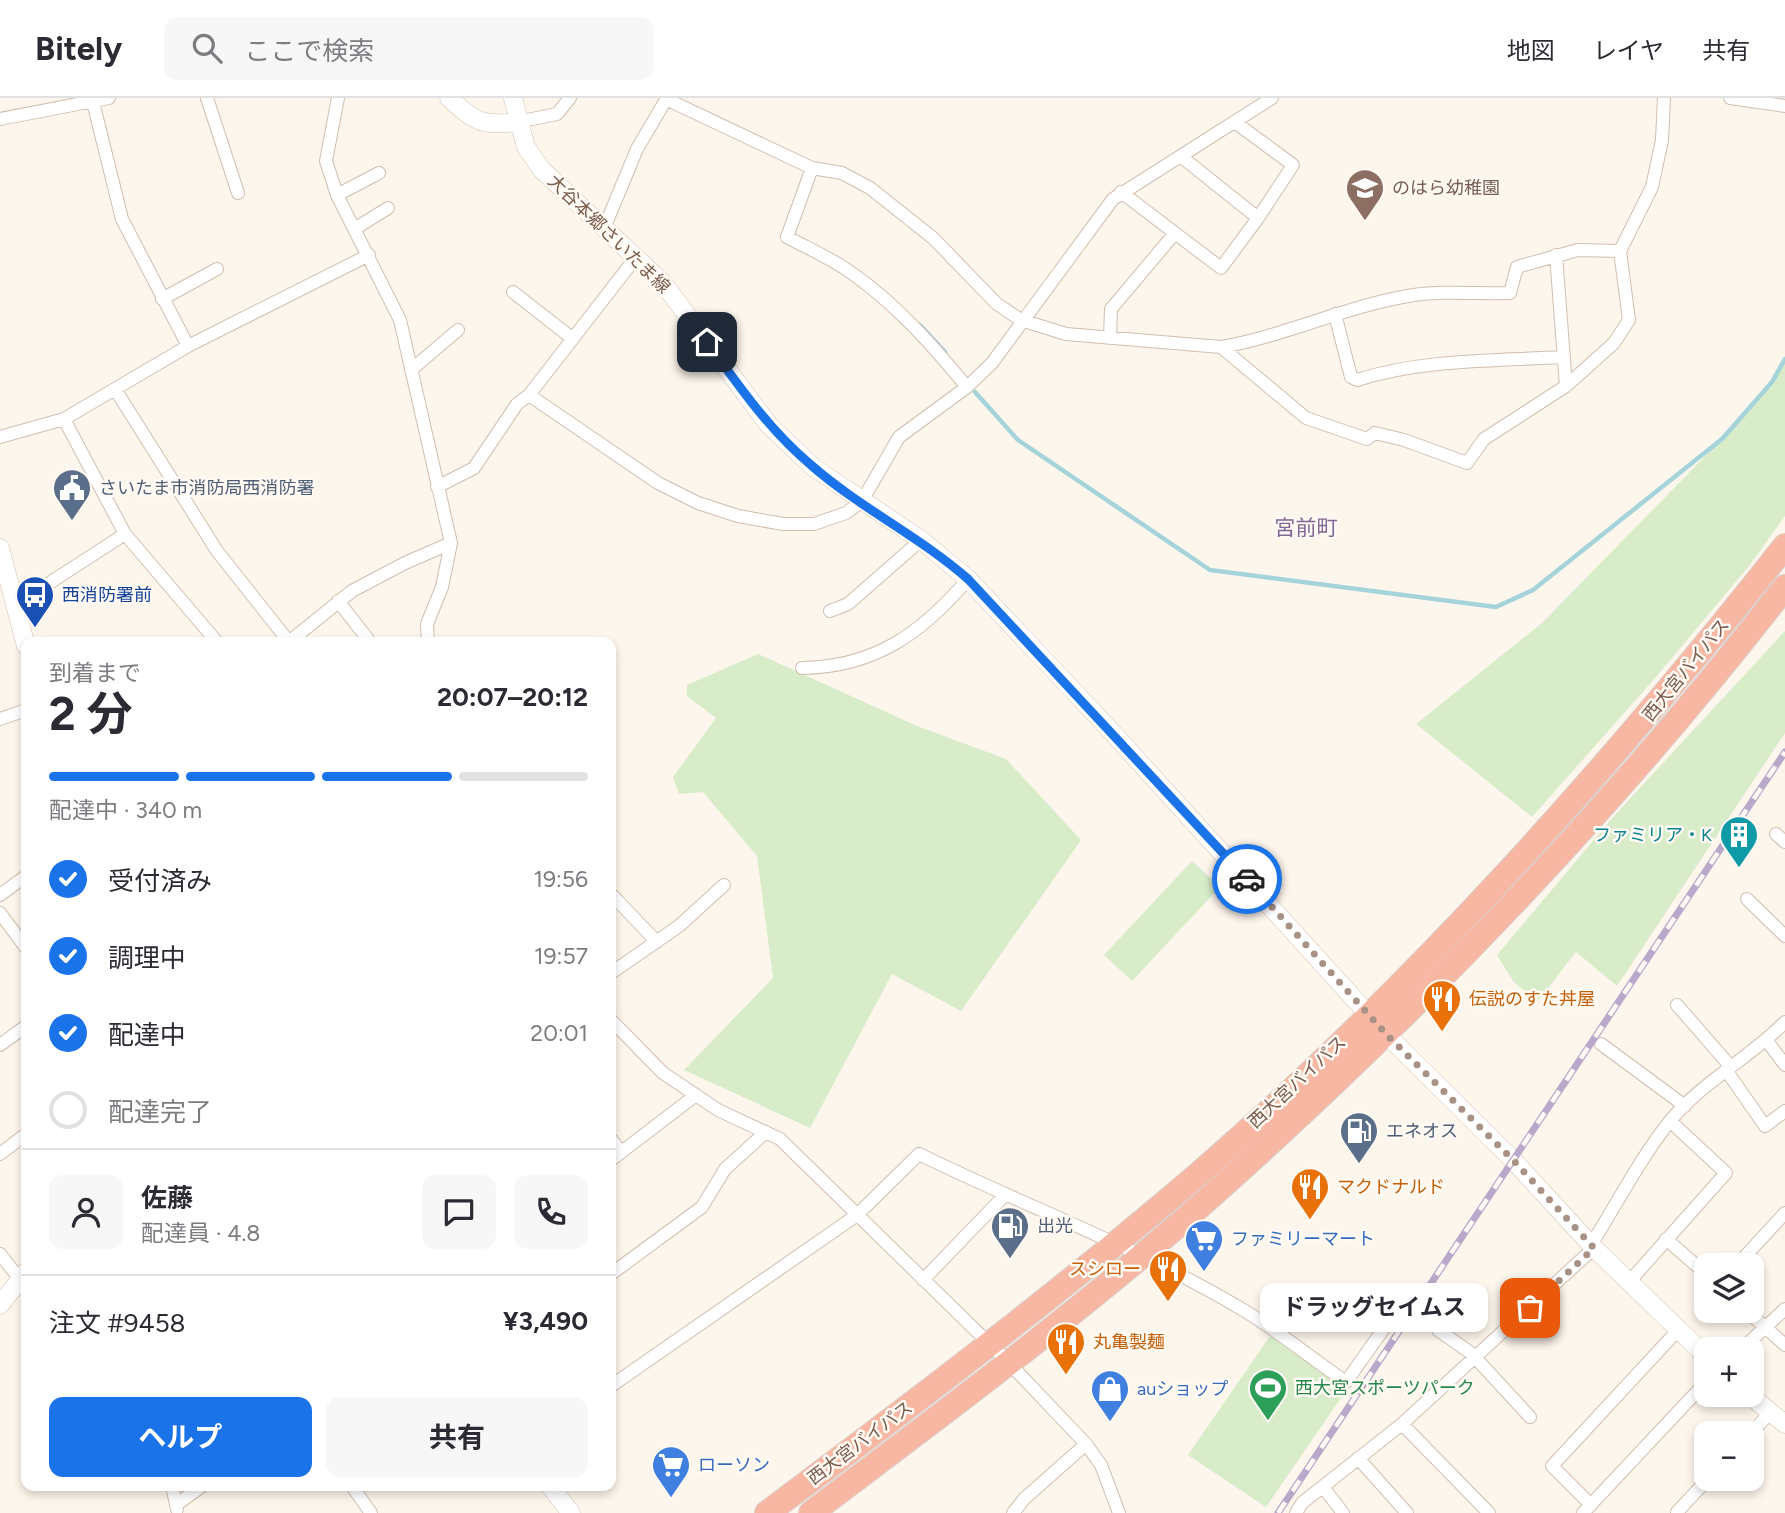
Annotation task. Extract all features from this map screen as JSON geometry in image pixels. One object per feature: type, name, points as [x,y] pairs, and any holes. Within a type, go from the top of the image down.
[{"type":"highway","name":"西大宮バイパス","points":[[766,1513],[991,1345],[1203,1170],[1369,1016],[1530,850],[1628,740],[1785,546]]},
{"type":"highway","name":"西大宮バイパス","points":[[811,1513],[1009,1363],[1140,1257],[1209,1198],[1386,1034],[1541,876],[1710,684],[1785,587]]},
{"type":"main road","points":[[449,98],[479,122],[491,125],[517,122]]},
{"type":"main road","name":"大谷本郷さいたま線","points":[[513,98],[517,122],[526,147],[542,170],[663,283],[768,424],[813,467],[921,540],[968,579],[1112,732],[1386,1034],[1513,1160],[1593,1246],[1694,1344]]},
{"type":"main road","points":[[0,548],[24,637]]},
{"type":"main road","points":[[0,1305],[21,1282]]},
{"type":"main road","points":[[1764,1407],[1778,1418]]},
{"type":"main road","points":[[554,1491],[570,1513]]},
{"type":"street","points":[[0,120],[110,98]]},
{"type":"street","points":[[207,98],[238,192]]},
{"type":"street","points":[[338,98],[326,160],[337,195],[356,228],[400,320],[451,543],[442,587],[427,624],[428,637]]},
{"type":"street","points":[[517,122],[557,114],[570,98]]},
{"type":"street","points":[[529,395],[657,483],[698,503],[728,513],[783,524],[814,524],[846,513],[862,501],[899,437],[967,387],[992,363],[1021,320],[1121,191],[1182,158],[1272,98]]},
{"type":"street","points":[[1221,347],[1306,418],[1367,439],[1375,433],[1404,440],[1467,463],[1484,439],[1566,386],[1614,343],[1629,320],[1620,251],[1652,187],[1662,140],[1664,98]]},
{"type":"street","points":[[1730,98],[1785,106]]},
{"type":"street","points":[[605,226],[637,149],[667,99],[812,168],[842,173],[870,188],[933,237],[997,304],[1021,320],[1066,334],[1221,347],[1250,342],[1335,314],[1410,295],[1510,293],[1517,267],[1578,250],[1620,251]]},
{"type":"street","points":[[93,102],[122,219],[188,346]]},
{"type":"street","points":[[1121,191],[1221,268],[1293,165],[1236,123]]},
{"type":"street","points":[[1182,158],[1258,218]]},
{"type":"street","points":[[812,168],[787,237],[851,272],[887,300],[919,330],[967,387]]},
{"type":"street","points":[[337,195],[379,173]]},
{"type":"street","points":[[356,228],[388,208]]},
{"type":"street","points":[[1110,338],[1111,309],[1175,233]]},
{"type":"street","points":[[0,437],[64,419],[188,346],[369,255]]},
{"type":"street","points":[[1556,255],[1566,386]]},
{"type":"street","points":[[437,486],[474,468],[517,404],[529,395],[637,256]]},
{"type":"street","points":[[162,299],[217,269]]},
{"type":"street","points":[[513,292],[573,339]]},
{"type":"street","points":[[1335,314],[1351,377],[1357,380],[1384,372],[1441,364],[1563,357]]},
{"type":"street","points":[[411,370],[458,330]]},
{"type":"street","points":[[115,389],[217,551],[285,637]]},
{"type":"street","points":[[64,419],[125,534],[213,637]]},
{"type":"street","points":[[17,604],[125,534]]},
{"type":"street","points":[[830,611],[848,604],[921,540]]},
{"type":"street","points":[[295,637],[338,601],[405,563],[451,543]]},
{"type":"street","points":[[802,668],[841,664],[876,654],[910,636],[939,613],[968,579]]},
{"type":"street","points":[[338,601],[366,637]]},
{"type":"street","points":[[0,719],[21,712]]},
{"type":"street","points":[[0,895],[21,880]]},
{"type":"street","points":[[616,970],[657,942],[724,886]]},
{"type":"street","points":[[1747,899],[1785,936]]},
{"type":"street","points":[[616,900],[657,942]]},
{"type":"street","points":[[0,913],[21,941]]},
{"type":"street","points":[[1677,1005],[1728,1068],[1765,1126],[1785,1111]]},
{"type":"street","points":[[1296,1513],[1301,1503],[1402,1424],[1593,1246],[1670,1121],[1728,1068],[1767,1041],[1785,1022]]},
{"type":"street","points":[[616,1025],[663,1073],[718,1110],[780,1139],[991,1345],[1086,1444],[1101,1465],[1119,1513]]},
{"type":"street","points":[[0,1045],[21,1030]]},
{"type":"street","points":[[1767,1041],[1785,1065]]},
{"type":"street","points":[[1601,1044],[1685,1106]]},
{"type":"street","points":[[616,1156],[696,1095]]},
{"type":"street","points":[[1629,1282],[1726,1173],[1670,1121]]},
{"type":"street","points":[[616,1270],[702,1207],[725,1169],[766,1132]]},
{"type":"street","points":[[0,1154],[21,1138]]},
{"type":"street","points":[[616,1383],[857,1215],[919,1154],[1004,1196],[1140,1257],[1246,1312],[1346,1382],[1399,1307]]},
{"type":"street","points":[[923,1280],[1004,1196]]},
{"type":"street","points":[[1748,1253],[1785,1213]]},
{"type":"street","points":[[1666,1240],[1694,1264]]},
{"type":"street","points":[[0,1254],[21,1276]]},
{"type":"street","points":[[1757,1337],[1785,1308]]},
{"type":"street","points":[[1760,1323],[1785,1345]]},
{"type":"street","points":[[1679,1329],[1552,1466],[1587,1509],[1694,1395]]},
{"type":"street","points":[[1438,1330],[1475,1357],[1530,1417]]},
{"type":"street","points":[[1402,1424],[1489,1513]]},
{"type":"street","points":[[1013,1513],[1024,1499],[1086,1444]]},
{"type":"street","points":[[1358,1458],[1407,1513]]},
{"type":"street","points":[[1323,1487],[1343,1513]]},
{"type":"street","points":[[173,1491],[177,1509]]},
{"type":"street","points":[[177,1509],[197,1491]]},
{"type":"street","points":[[356,1491],[371,1513]]},
{"type":"street","points":[[1677,1512],[1697,1491]]},
{"type":"green space","points":[[1785,359],[1785,516],[1749,566],[1656,677],[1532,817],[1416,724],[1542,623],[1722,439],[1772,382]]},
{"type":"green space","points":[[1785,631],[1785,733],[1617,986],[1576,952],[1537,1002],[1513,981],[1497,955],[1613,817]]},
{"type":"green space","points":[[758,654],[917,726],[1006,759],[1081,840],[961,1011],[892,974],[810,1128],[684,1070],[773,978],[757,856],[703,792],[679,794],[673,777],[716,718],[687,696],[687,685]]},
{"type":"green space","points":[[1192,861],[1220,887],[1132,981],[1104,955]]},
{"type":"green space","name":"西大宮スポーツパーク","points":[[1270,1336],[1347,1389],[1266,1507],[1188,1455]]},
{"type":"waterway","points":[[920,325],[945,352]]},
{"type":"waterway","points":[[975,392],[1018,440],[1210,570],[1496,607],[1533,590],[1722,439],[1772,382],[1785,359]]},
{"type":"railway","points":[[1278,1513],[1785,752]]},
{"type":"way so far","points":[[1247,879],[1386,1034],[1513,1160],[1594,1248],[1530,1308]]},
{"type":"place","name":"のはら幼稚園","points":[[1365,222]]},
{"type":"place","name":"さいたま市消防局西消防署","points":[[72,522]]},
{"type":"place","name":"西消防署前","points":[[35,629]]},
{"type":"place","name":"ファミリア・K","points":[[1739,869]]},
{"type":"place","name":"伝説のすた丼屋","points":[[1442,1033]]},
{"type":"place","name":"エネオス","points":[[1359,1165]]},
{"type":"place","name":"マクドナルド","points":[[1310,1221]]},
{"type":"place","name":"出光","points":[[1010,1260]]},
{"type":"place","name":"ファミリーマート","points":[[1204,1273]]},
{"type":"place","name":"スシロー","points":[[1168,1303]]},
{"type":"place","name":"ドラッグセイムス","points":[[1530,1308]]},
{"type":"place","name":"丸亀製麺","points":[[1066,1376]]},
{"type":"place","name":"西大宮スポーツパーク","points":[[1268,1422]]},
{"type":"place","name":"auショップ","points":[[1110,1423]]},
{"type":"place","name":"ローソン","points":[[671,1499]]},
{"type":"district","name":"宮前町","points":[[1306,527]]},
{"type":"route","points":[[707,342],[750,402],[788,445],[834,482],[921,540],[968,579],[1247,879]]}]
